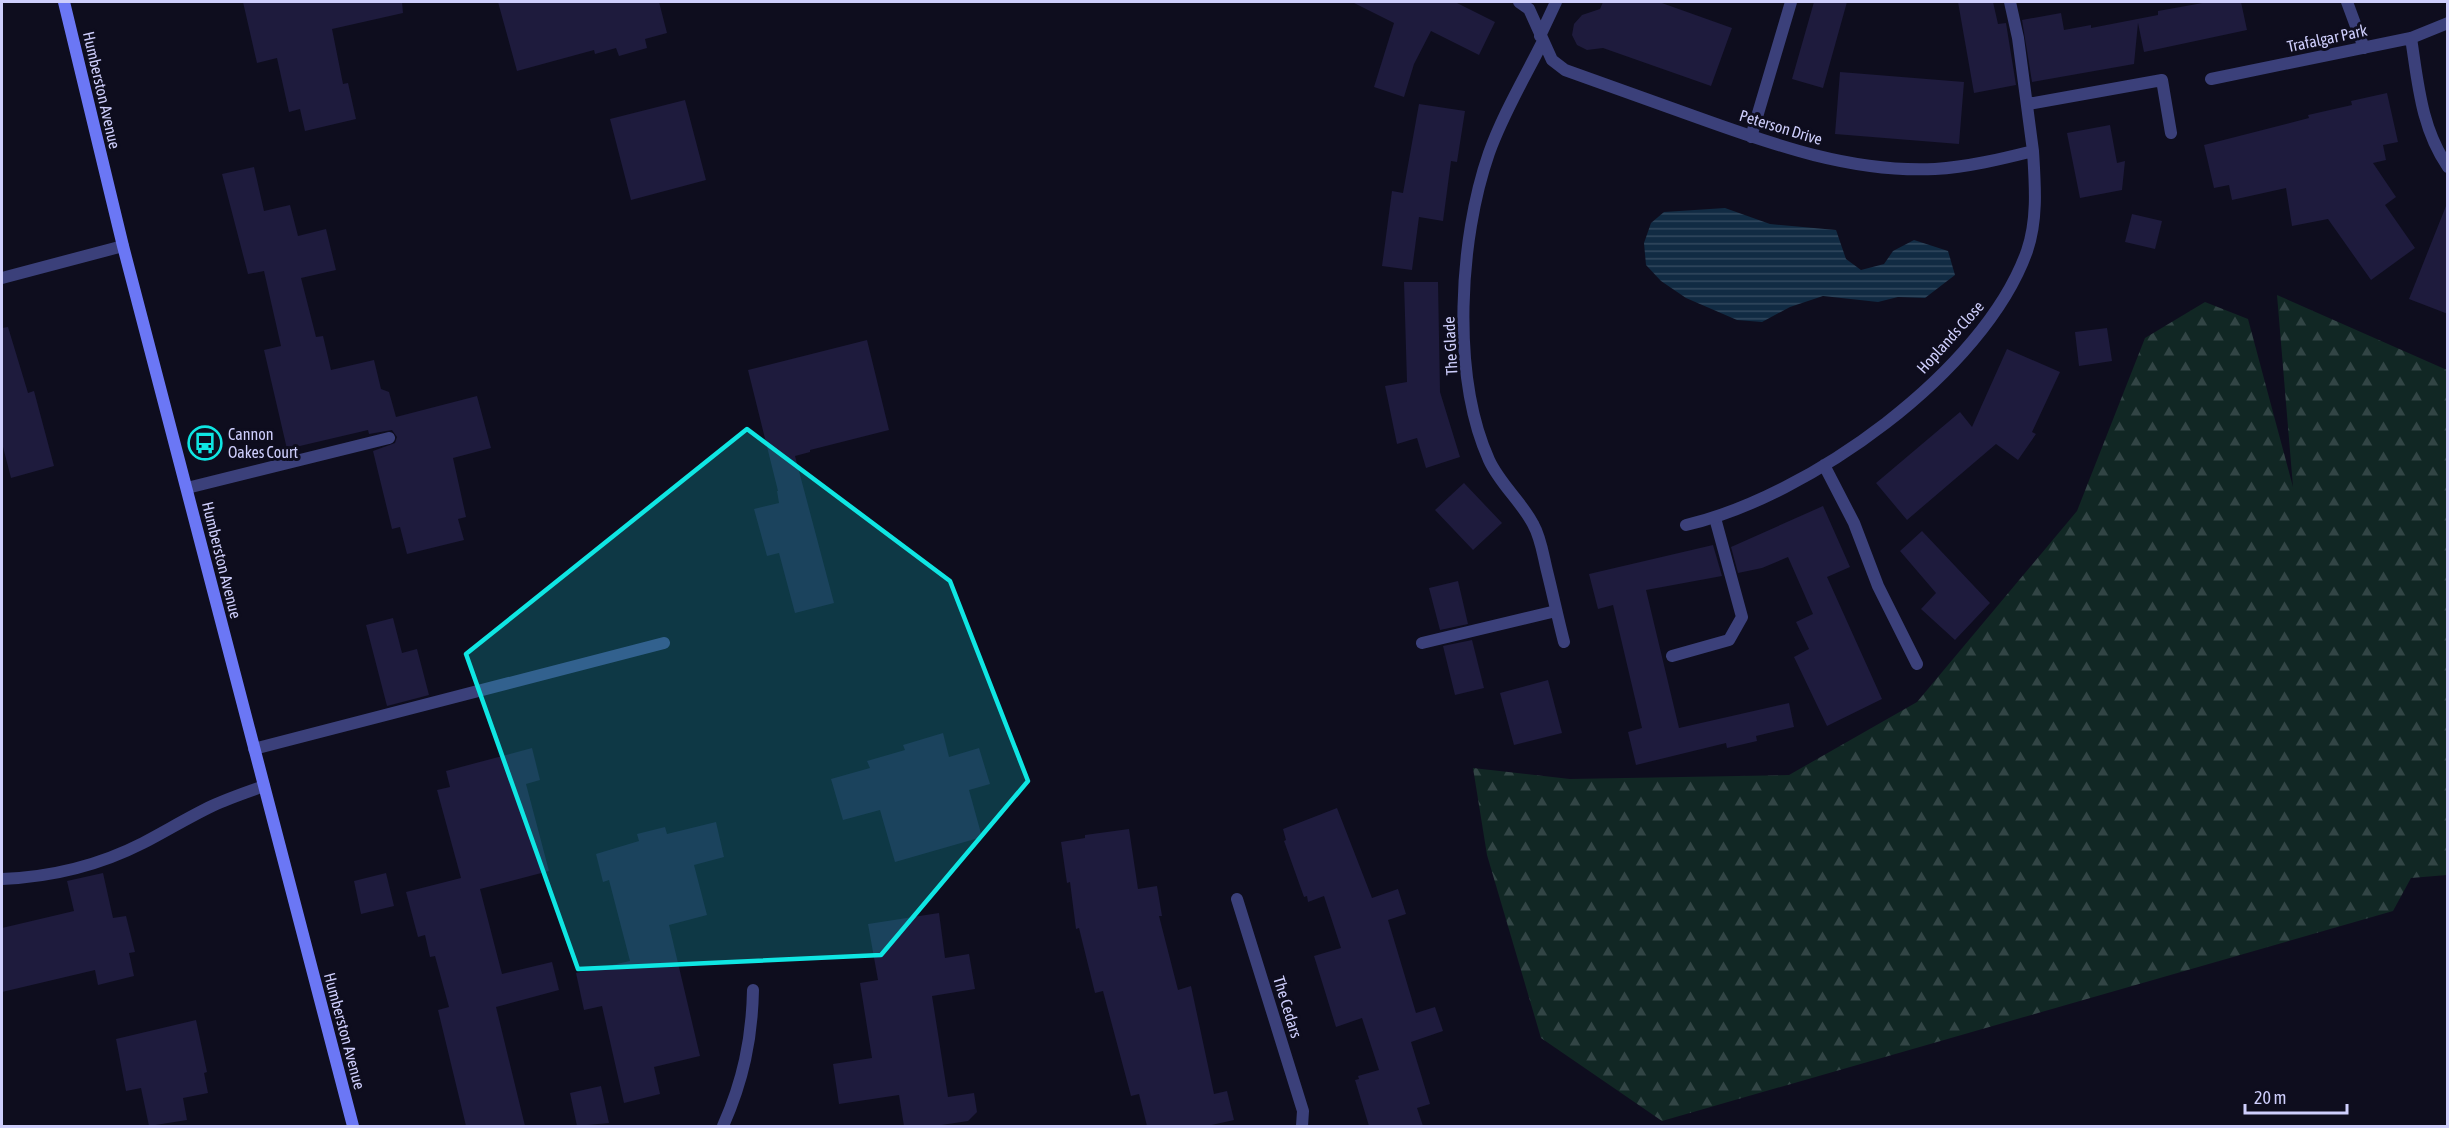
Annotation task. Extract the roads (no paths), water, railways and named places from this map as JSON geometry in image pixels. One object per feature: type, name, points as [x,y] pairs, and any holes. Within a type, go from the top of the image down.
[{"type":"main road","name":"Humberston Avenue","points":[[64,2],[123,246],[353,1126]]},
{"type":"street","name":"Peterson Drive","points":[[1519,2],[1529,9],[1552,60],[1565,70],[1751,137],[1838,161],[1896,168],[1967,166],[2033,151]]},
{"type":"street","name":"The Glade","points":[[1556,2],[1489,154],[1468,242],[1465,331],[1470,395],[1482,442],[1490,462],[1534,525],[1543,551],[1564,642]]},
{"type":"street","points":[[1751,137],[1791,2]]},
{"type":"street","points":[[2010,2],[2028,104],[2033,151]]},
{"type":"street","points":[[2348,2],[2364,48]]},
{"type":"street","name":"Trafalgar Park","points":[[2211,79],[2411,38],[2448,23]]},
{"type":"street","points":[[2411,38],[2424,117],[2432,141],[2448,167]]},
{"type":"street","points":[[2028,104],[2162,80],[2171,133]]},
{"type":"street","name":"Hoplands Close","points":[[1686,525],[1715,518],[1757,502],[1824,465],[1866,437],[1944,372],[1999,306],[2027,251],[2036,190],[2033,151]]},
{"type":"street","points":[[2,278],[123,246]]},
{"type":"street","points":[[187,488],[389,438]]},
{"type":"street","points":[[1824,465],[1854,523],[1878,586],[1917,664]]},
{"type":"street","points":[[1672,656],[1730,640],[1742,617],[1715,518]]},
{"type":"street","points":[[1422,643],[1556,611]]},
{"type":"street","points":[[254,749],[664,643]]},
{"type":"street","points":[[2,879],[27,878],[109,857],[142,844],[212,806],[264,786]]},
{"type":"street","name":"The Cedars","points":[[1238,899],[1303,1111],[1302,1126]]},
{"type":"street","points":[[723,1126],[737,1095],[747,1060],[752,1025],[753,990]]},
{"type":"water","points":[[1725,208],[1770,224],[1836,230],[1846,259],[1861,270],[1884,264],[1893,251],[1914,240],[1948,251],[1955,275],[1925,298],[1898,297],[1878,302],[1823,296],[1790,307],[1762,322],[1737,320],[1686,298],[1661,281],[1646,265],[1644,243],[1651,223],[1664,212]]},
{"type":"place","name":"Cannon Oakes Court","points":[[205,443]]}]
